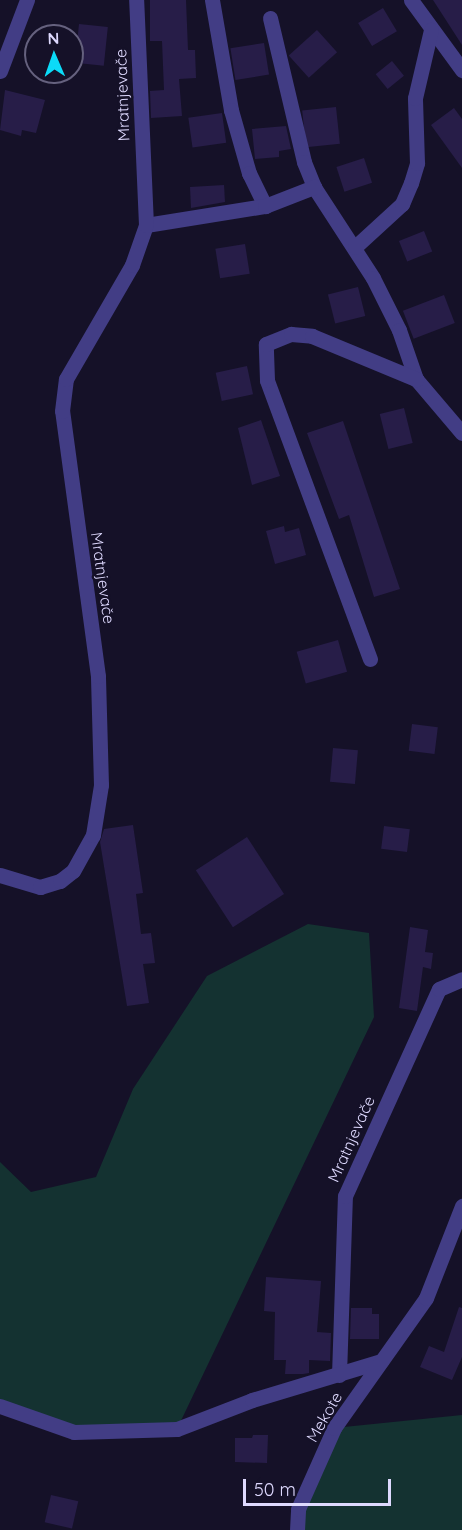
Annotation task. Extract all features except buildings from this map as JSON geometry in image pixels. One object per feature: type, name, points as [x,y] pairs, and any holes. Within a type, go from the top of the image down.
[{"type":"street","points":[[0,71],[27,0]]},
{"type":"street","name":"Mratnjevače","points":[[0,875],[40,887],[60,881],[73,871],[93,836],[101,785],[98,675],[62,411],[66,379],[132,265],[146,225],[136,0]]},
{"type":"street","points":[[212,0],[231,110],[249,173],[265,206]]},
{"type":"street","points":[[411,0],[462,70]]},
{"type":"street","points":[[270,18],[304,162],[314,187],[355,247],[399,330],[417,379],[462,433]]},
{"type":"street","points":[[355,247],[402,204],[411,183],[417,162],[415,98],[431,30]]},
{"type":"street","points":[[146,225],[265,206],[314,187]]},
{"type":"street","points":[[370,659],[267,380],[266,344],[291,334],[312,336],[417,379]]},
{"type":"street","name":"Mratnjevače","points":[[339,1376],[345,1196],[440,989],[462,979]]},
{"type":"street","points":[[0,1406],[74,1432],[126,1434],[177,1429],[252,1400],[339,1376],[381,1361],[426,1298],[462,1206]]},
{"type":"street","name":"Mekote","points":[[297,1530],[298,1509],[334,1428],[381,1361]]},
{"type":"green space","points":[[308,924],[369,933],[374,1017],[177,1429],[74,1432],[0,1406],[0,1162],[31,1192],[96,1177],[133,1089],[207,976]]},
{"type":"green space","points":[[462,1415],[462,1530],[297,1530],[334,1428]]}]
